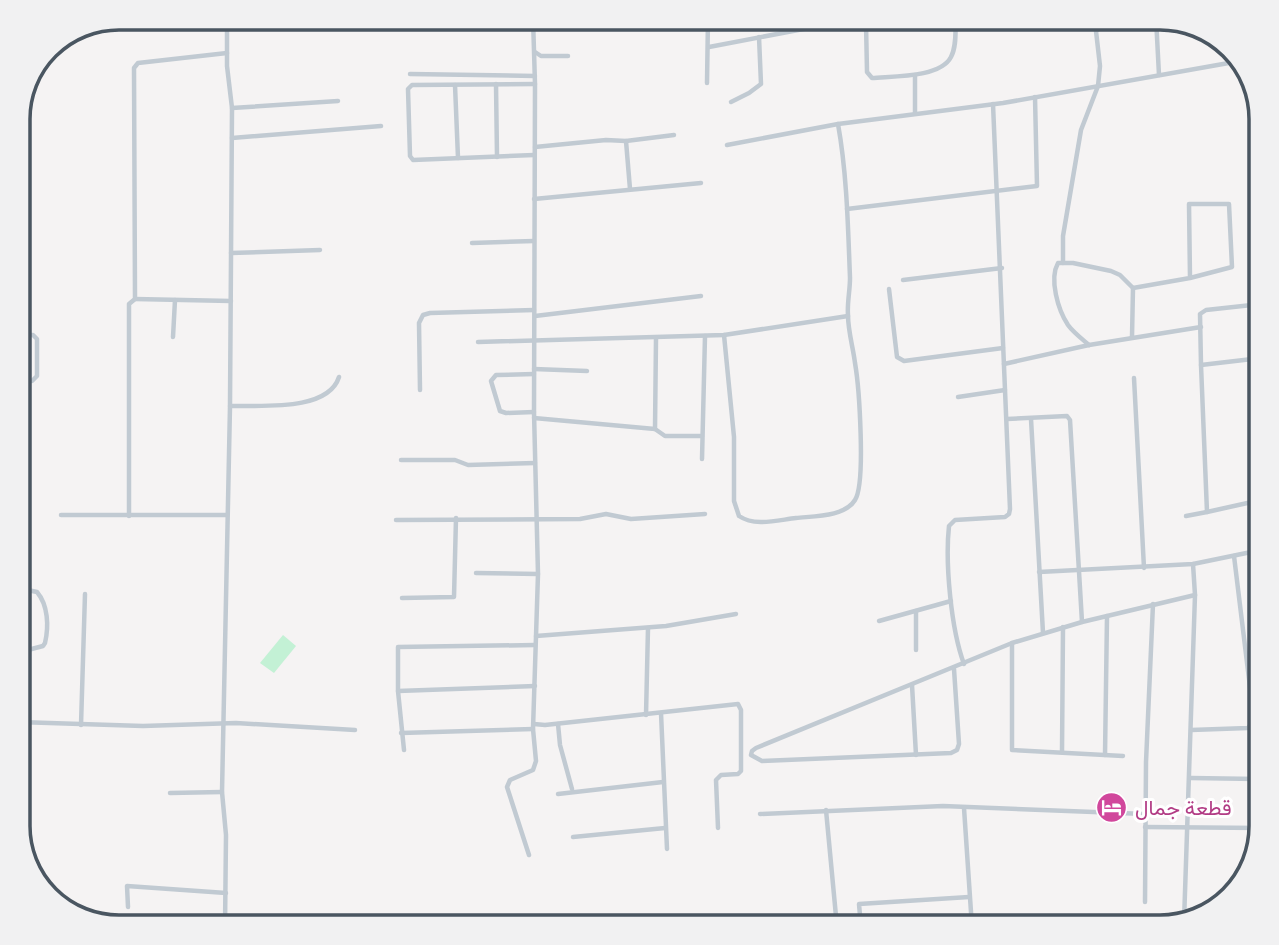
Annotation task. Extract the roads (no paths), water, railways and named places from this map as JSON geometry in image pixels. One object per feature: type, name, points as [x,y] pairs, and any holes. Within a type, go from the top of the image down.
[{"type":"street","points":[[225,915],[222,792],[232,138],[228,30]]},
{"type":"street","points":[[529,855],[507,787],[510,780],[530,772],[536,761],[534,727],[538,575],[534,415],[534,30]]},
{"type":"street","points":[[708,30],[708,83]]},
{"type":"street","points":[[709,47],[798,30]]},
{"type":"street","points":[[866,30],[868,76],[872,78],[915,75],[939,69],[953,55],[956,30]]},
{"type":"street","points":[[1063,263],[1063,236],[1081,130],[1098,86],[1100,66],[1098,30]]},
{"type":"street","points":[[1157,30],[1159,75]]},
{"type":"street","points":[[731,102],[761,84],[760,37]]},
{"type":"street","points":[[535,52],[541,56],[568,56]]},
{"type":"street","points":[[135,299],[134,68],[138,63],[227,53]]},
{"type":"street","points":[[727,145],[838,124],[993,104],[1230,63]]},
{"type":"street","points":[[410,74],[535,76]]},
{"type":"street","points":[[915,75],[915,113]]},
{"type":"street","points":[[534,155],[414,160],[410,156],[408,88],[412,85],[535,83]]},
{"type":"street","points":[[496,84],[497,157]]},
{"type":"street","points":[[455,85],[458,158]]},
{"type":"street","points":[[846,209],[1037,186],[1034,97]]},
{"type":"street","points":[[232,107],[338,100]]},
{"type":"street","points":[[964,664],[956,644],[948,530],[951,522],[1004,517],[1009,514],[1002,268],[993,104]]},
{"type":"street","points":[[724,335],[734,437],[734,501],[739,516],[753,522],[818,516],[849,507],[856,498],[860,485],[856,365],[848,316],[850,281],[838,124]]},
{"type":"street","points":[[232,138],[381,126]]},
{"type":"street","points":[[535,148],[674,135]]},
{"type":"street","points":[[626,141],[630,189]]},
{"type":"street","points":[[534,200],[701,183]]},
{"type":"street","points":[[1133,288],[1189,278],[1232,267],[1229,204],[1192,203],[1187,207],[1189,278]]},
{"type":"street","points":[[472,243],[534,242]]},
{"type":"street","points":[[231,253],[320,250]]},
{"type":"street","points":[[1089,345],[1069,327],[1056,293],[1055,267],[1063,263],[1111,271],[1120,275],[1133,288],[1132,337]]},
{"type":"street","points":[[903,280],[1002,268]]},
{"type":"street","points":[[888,289],[897,357],[900,360],[1003,348]]},
{"type":"street","points":[[419,390],[419,323],[423,315],[535,313],[701,296]]},
{"type":"street","points":[[129,516],[129,304],[135,299],[231,301]]},
{"type":"street","points":[[173,337],[175,300]]},
{"type":"street","points":[[1207,512],[1201,365],[1202,311],[1249,306]]},
{"type":"street","points":[[478,342],[724,335],[848,316]]},
{"type":"street","points":[[1004,364],[1089,345],[1201,327]]},
{"type":"street","points":[[30,335],[37,339],[37,376],[30,381]]},
{"type":"street","points":[[702,459],[705,336]]},
{"type":"street","points":[[655,429],[656,338]]},
{"type":"street","points":[[1201,365],[1249,359]]},
{"type":"street","points":[[587,371],[534,371],[496,375],[492,381],[500,411],[655,429],[665,436],[702,436]]},
{"type":"street","points":[[230,406],[257,407],[314,400],[331,391],[340,377]]},
{"type":"street","points":[[1134,378],[1144,568]]},
{"type":"street","points":[[957,397],[1005,390]]},
{"type":"street","points":[[1007,419],[1067,416],[1070,420],[1082,621]]},
{"type":"street","points":[[1031,419],[1043,633]]},
{"type":"street","points":[[401,460],[455,460],[468,465],[535,463]]},
{"type":"street","points":[[1186,516],[1249,503]]},
{"type":"street","points":[[396,520],[580,519],[606,514],[631,519],[705,514]]},
{"type":"street","points":[[61,515],[228,515]]},
{"type":"street","points":[[401,598],[454,597],[456,518]]},
{"type":"street","points":[[1039,572],[1194,564],[1249,553]]},
{"type":"street","points":[[1234,556],[1249,679]]},
{"type":"street","points":[[1184,912],[1191,778],[1194,564]]},
{"type":"street","points":[[476,573],[538,575]]},
{"type":"street","points":[[30,591],[37,592],[44,602],[47,636],[43,646],[30,649]]},
{"type":"street","points":[[81,725],[85,594]]},
{"type":"street","points":[[954,669],[959,744],[957,750],[951,753],[762,761],[751,755],[756,748],[1012,643],[1082,621],[1195,595]]},
{"type":"street","points":[[878,621],[951,601]]},
{"type":"street","points":[[1145,902],[1145,814],[1153,604]]},
{"type":"street","points":[[916,611],[916,650]]},
{"type":"street","points":[[536,636],[648,628],[736,614]]},
{"type":"street","points":[[1105,755],[1107,616]]},
{"type":"street","points":[[1062,753],[1063,627]]},
{"type":"street","points":[[646,715],[648,628]]},
{"type":"street","points":[[1012,643],[1012,750],[1123,756]]},
{"type":"street","points":[[404,750],[398,691],[397,650],[401,646],[535,645]]},
{"type":"street","points":[[912,685],[916,755]]},
{"type":"street","points":[[398,691],[535,686]]},
{"type":"street","points":[[401,733],[534,727],[733,704],[740,706],[741,771],[738,774],[721,775],[716,780],[718,828]]},
{"type":"street","points":[[661,713],[667,849]]},
{"type":"street","points":[[30,723],[355,730]]},
{"type":"street","points":[[558,724],[560,745],[572,789]]},
{"type":"street","points":[[1191,730],[1249,727]]},
{"type":"street","points":[[1191,778],[1249,779]]},
{"type":"street","points":[[558,794],[663,782]]},
{"type":"street","points":[[170,793],[222,792]]},
{"type":"street","points":[[760,814],[943,806],[1145,814]]},
{"type":"street","points":[[964,808],[971,915]]},
{"type":"street","points":[[826,810],[836,915]]},
{"type":"street","points":[[1145,827],[1249,828]]},
{"type":"street","points":[[573,837],[665,828]]},
{"type":"street","points":[[128,907],[127,886],[226,893]]},
{"type":"street","points":[[860,915],[859,904],[970,897]]},
{"type":"place","name":"قطعة جمال","points":[[1112,808]]}]
